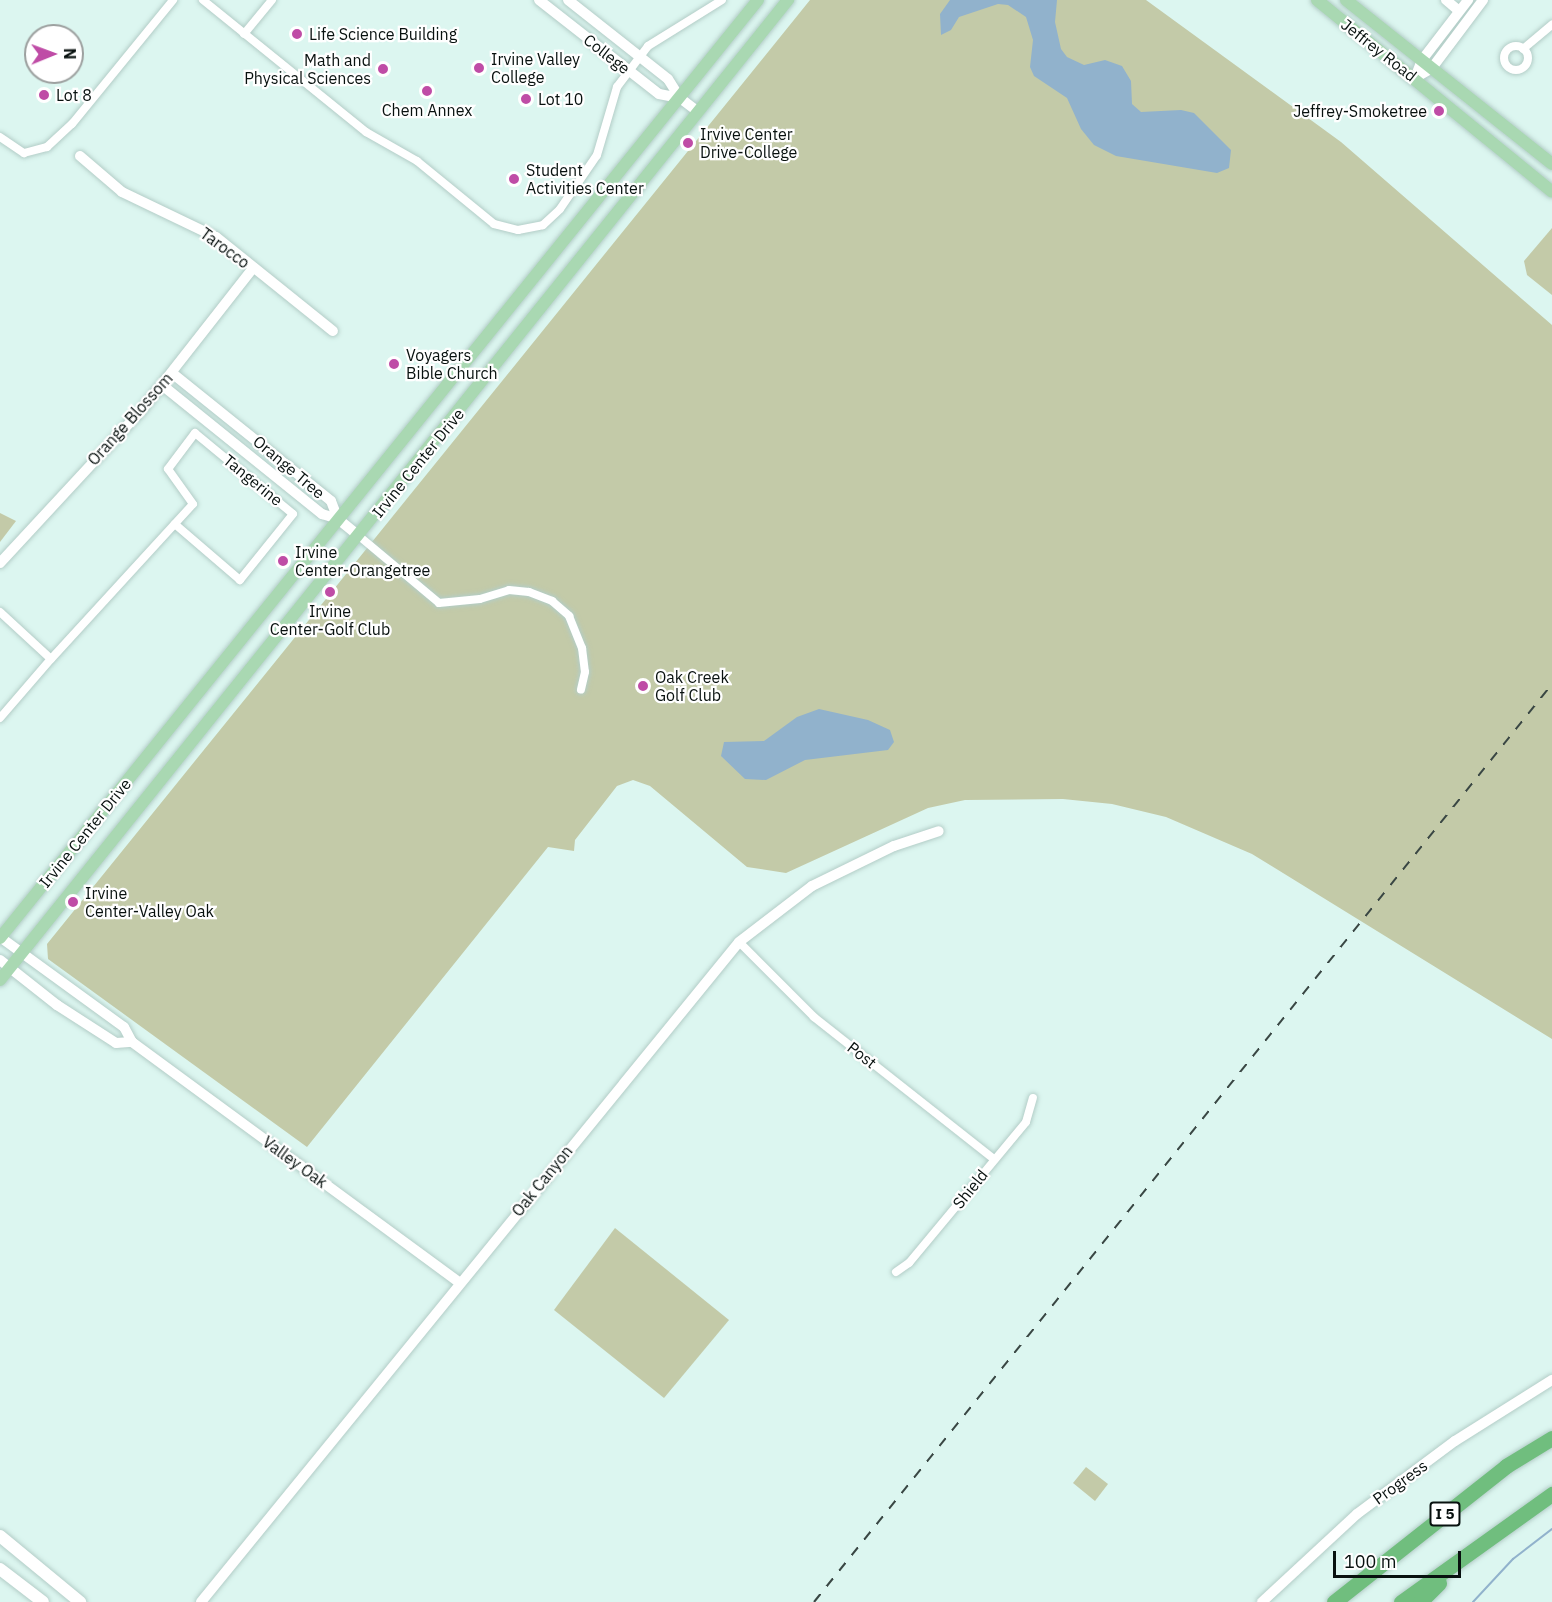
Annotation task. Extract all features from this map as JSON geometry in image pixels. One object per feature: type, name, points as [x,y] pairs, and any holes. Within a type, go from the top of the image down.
[{"type":"highway","name":"I 5","points":[[1335,1602],[1506,1466],[1552,1438]]},
{"type":"highway","name":"I 5","points":[[1401,1602],[1480,1543],[1552,1494]]},
{"type":"highway","points":[[1420,1602],[1480,1543]]},
{"type":"main road","name":"Irvine Center Drive","points":[[0,938],[758,0]]},
{"type":"main road","name":"Irvine Center Drive","points":[[0,980],[5,964],[21,953],[359,536],[788,0]]},
{"type":"main road","name":"Jeffrey Road","points":[[1317,0],[1552,192]]},
{"type":"main road","name":"Jeffrey Road","points":[[1346,0],[1552,164]]},
{"type":"main road","points":[[0,1536],[80,1602]]},
{"type":"main road","points":[[0,1569],[43,1602]]},
{"type":"street","points":[[0,137],[24,153],[47,147],[72,124],[173,0]]},
{"type":"street","points":[[203,0],[366,132],[417,161],[505,230],[531,229],[560,209],[597,155],[617,87],[629,71],[657,39],[691,22],[722,0]]},
{"type":"street","points":[[244,34],[272,0]]},
{"type":"street","name":"College","points":[[539,0],[659,94],[680,98]]},
{"type":"street","name":"College","points":[[568,0],[668,79],[680,98],[697,111]]},
{"type":"street","points":[[1446,0],[1459,11]]},
{"type":"street","points":[[1427,64],[1468,0]]},
{"type":"street","points":[[1415,78],[1483,0]]},
{"type":"street","points":[[1523,49],[1552,25]]},
{"type":"street","name":"Tarocco","points":[[80,156],[122,192],[216,237],[333,331]]},
{"type":"street","name":"Orange Blossom","points":[[0,563],[162,385],[253,268]]},
{"type":"street","name":"Orange Tree","points":[[172,373],[331,501],[338,519]]},
{"type":"street","name":"Orange Tree","points":[[162,385],[322,513],[338,519]]},
{"type":"street","name":"Tangerine","points":[[0,718],[193,504],[168,469],[195,433],[293,514],[240,580],[175,524]]},
{"type":"street","points":[[338,519],[439,603],[480,599],[509,590],[530,592],[552,602],[569,616],[582,648],[585,672],[581,690]]},
{"type":"street","points":[[0,612],[51,659]]},
{"type":"street","name":"Oak Canyon","points":[[201,1602],[459,1282],[739,942],[812,886],[894,846],[939,831]]},
{"type":"street","name":"Valley Oak","points":[[0,938],[124,1027],[132,1042],[459,1282]]},
{"type":"street","name":"Post","points":[[739,942],[814,1017],[994,1160]]},
{"type":"street","name":"Valley Oak","points":[[5,964],[57,1005],[116,1043],[132,1042]]},
{"type":"street","name":"Shield","points":[[896,1272],[909,1263],[1026,1122],[1033,1098]]},
{"type":"street","name":"Progress","points":[[1262,1602],[1357,1514],[1455,1441],[1552,1380]]},
{"type":"green space","points":[[810,0],[1146,0],[1341,142],[1552,325],[1552,1039],[1252,854],[1166,817],[1112,804],[1063,799],[965,800],[928,808],[786,873],[747,867],[650,786],[633,780],[617,786],[575,840],[574,851],[548,847],[307,1147],[48,959],[47,944]]},
{"type":"green space","points":[[1552,228],[1552,295],[1527,275],[1524,261]]},
{"type":"green space","points":[[0,513],[16,521],[0,542]]},
{"type":"green space","points":[[615,1228],[729,1320],[664,1398],[554,1310]]},
{"type":"green space","points":[[1086,1467],[1108,1484],[1095,1501],[1073,1483]]},
{"type":"water","points":[[950,0],[1057,0],[1055,22],[1061,49],[1067,57],[1084,65],[1105,60],[1122,66],[1131,81],[1132,104],[1141,112],[1181,110],[1194,113],[1231,150],[1229,168],[1217,173],[1116,156],[1094,145],[1081,129],[1067,98],[1034,76],[1030,67],[1033,40],[1026,17],[1008,5],[998,4],[959,17],[951,30],[941,35],[940,14]]},
{"type":"water","points":[[819,709],[868,720],[890,730],[894,742],[888,750],[805,760],[766,780],[745,779],[721,756],[724,742],[764,741],[797,717]]},
{"type":"waterway","points":[[1473,1602],[1513,1559],[1552,1529]]},
{"type":"railway","points":[[814,1602],[1552,684]]},
{"type":"place","name":"Life Science Building","points":[[297,34]]},
{"type":"place","name":"Irvine Valley College","points":[[479,68]]},
{"type":"place","name":"Math and Physical Sciences","points":[[383,69]]},
{"type":"place","name":"Chem Annex","points":[[427,91]]},
{"type":"place","name":"Lot 8","points":[[44,95]]},
{"type":"place","name":"Lot 10","points":[[526,99]]},
{"type":"place","name":"Jeffrey-Smoketree","points":[[1439,111]]},
{"type":"place","name":"Irvive Center Drive-College","points":[[688,143]]},
{"type":"place","name":"Student Activities Center","points":[[514,179]]},
{"type":"place","name":"Voyagers Bible Church","points":[[394,364]]},
{"type":"place","name":"Irvine Center-Orangetree","points":[[283,561]]},
{"type":"place","name":"Irvine Center-Golf Club","points":[[330,592]]},
{"type":"place","name":"Oak Creek Golf Club","points":[[643,686]]},
{"type":"place","name":"Irvine Center-Valley Oak","points":[[73,902]]}]
